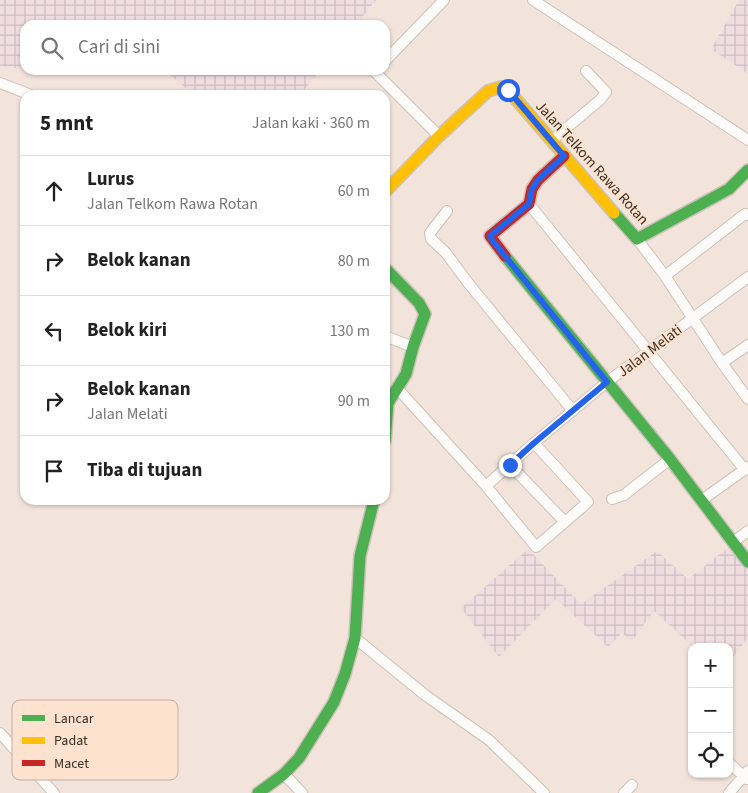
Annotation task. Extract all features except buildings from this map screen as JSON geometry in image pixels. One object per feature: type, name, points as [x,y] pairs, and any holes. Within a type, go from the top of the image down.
[{"type":"street","points":[[390,56],[444,0]]},
{"type":"street","points":[[533,0],[748,140]]},
{"type":"street","points":[[550,141],[600,100],[606,92],[586,71]]},
{"type":"street","points":[[379,75],[439,136]]},
{"type":"street","points":[[0,83],[20,91]]},
{"type":"street","name":"Jalan Telkom Rawa Rotan","points":[[390,187],[439,136],[488,91],[501,87],[508,90],[550,141],[637,239],[729,189],[748,170]]},
{"type":"street","points":[[564,156],[538,180],[532,189],[529,204],[490,236],[670,459],[748,562]]},
{"type":"street","points":[[529,204],[746,468],[702,500]]},
{"type":"street","points":[[447,211],[430,233],[431,239],[446,253],[573,411]]},
{"type":"street","points":[[664,276],[745,214],[748,215]]},
{"type":"street","points":[[637,239],[748,400]]},
{"type":"street","points":[[390,273],[423,308],[425,314],[406,374],[390,400]]},
{"type":"street","name":"Jalan Melati","points":[[486,486],[607,382],[748,277]]},
{"type":"street","points":[[390,338],[413,347]]},
{"type":"street","points":[[722,363],[748,345]]},
{"type":"street","points":[[398,388],[486,486],[536,547],[588,502],[534,443]]},
{"type":"street","points":[[612,499],[624,494],[670,459]]},
{"type":"street","points":[[510,465],[564,521]]},
{"type":"street","points":[[258,793],[284,774],[299,758],[334,702],[345,674],[354,638],[360,556],[373,505]]},
{"type":"street","points":[[733,542],[748,531]]},
{"type":"street","points":[[354,638],[425,695],[489,740],[540,792]]},
{"type":"street","points":[[0,733],[12,746]]},
{"type":"street","points":[[729,793],[746,775],[733,766]]},
{"type":"street","points":[[284,774],[302,793]]},
{"type":"street","points":[[42,780],[54,793]]},
{"type":"street","points":[[624,793],[632,785]]},
{"type":"shaded area","points":[[0,0],[376,0],[360,20],[20,20],[20,68],[2,66],[0,68]]},
{"type":"shaded area","points":[[739,0],[748,0],[748,74],[711,49]]},
{"type":"shaded area","points":[[170,75],[316,75],[304,90],[188,90]]},
{"type":"shaded area","points":[[729,547],[748,572],[748,638],[733,657],[733,643],[689,643],[654,611],[632,641],[622,633],[608,647],[556,599],[499,657],[461,608],[528,549],[581,604],[657,551],[688,579]]},
{"type":"traffic: fast","points":[[614,213],[637,239],[729,189],[748,170]]},
{"type":"traffic: fast","points":[[505,256],[670,459],[748,562]]},
{"type":"traffic: fast","points":[[390,273],[419,303],[425,314],[406,374],[390,400]]},
{"type":"traffic: fast","points":[[258,793],[284,774],[299,758],[334,702],[345,674],[355,638],[360,556],[373,505]]},
{"type":"traffic: slow","points":[[390,187],[439,136],[488,91],[501,87],[508,90],[614,213]]},
{"type":"traffic: jam","points":[[505,256],[490,236],[529,204],[532,189],[538,180],[564,156]]},
{"type":"route","points":[[508,90],[564,156],[538,180],[532,189],[529,204],[490,236],[607,382],[510,465]]}]
